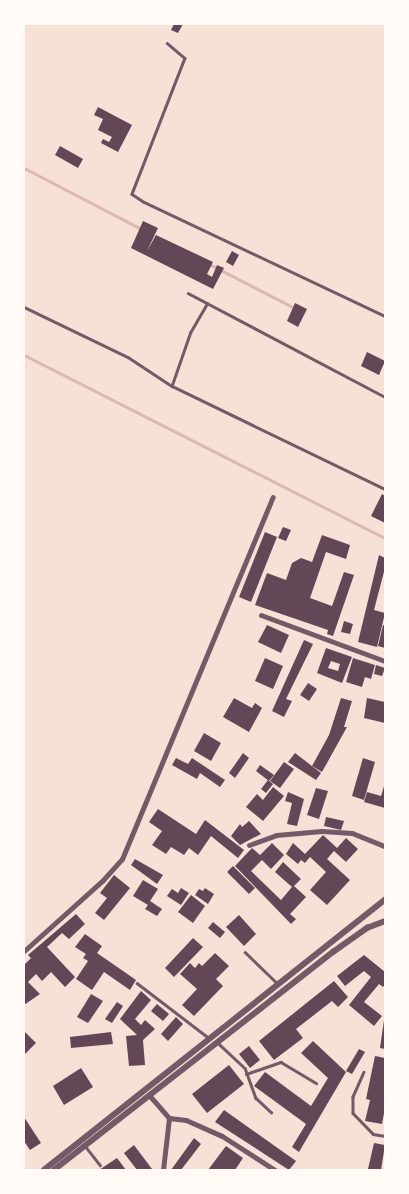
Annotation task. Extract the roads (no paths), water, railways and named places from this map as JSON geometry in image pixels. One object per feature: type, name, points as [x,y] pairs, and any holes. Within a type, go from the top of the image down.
[{"type":"street","points":[[24,951],[103,880],[122,859],[272,497]]},
{"type":"street","points":[[261,615],[385,661]]},
{"type":"street","points":[[249,844],[276,835],[322,831],[352,832],[385,846]]},
{"type":"street","points":[[44,1170],[385,900]]},
{"type":"street","points":[[54,1170],[333,952],[367,928],[385,921]]},
{"type":"street","points":[[149,1095],[169,1118],[186,1120],[222,1136],[275,1170]]},
{"type":"street","points":[[163,1170],[169,1118]]},
{"type":"lane","points":[[167,44],[184,58],[132,194],[144,202],[385,316]]},
{"type":"lane","points":[[188,293],[385,397]]},
{"type":"lane","points":[[172,386],[190,333],[207,304]]},
{"type":"lane","points":[[24,307],[128,357],[172,386],[385,489]]},
{"type":"lane","points":[[244,952],[279,984]]},
{"type":"lane","points":[[137,983],[210,1039],[217,1042],[245,1068],[256,1098],[271,1112]]},
{"type":"lane","points":[[246,1074],[281,1062],[316,1083]]},
{"type":"lane","points":[[364,1072],[353,1097],[354,1113],[373,1134],[385,1136]]},
{"type":"lane","points":[[85,1146],[100,1166]]},
{"type":"waterway","points":[[24,168],[143,230]]},
{"type":"waterway","points":[[209,264],[296,309]]},
{"type":"waterway","points":[[24,355],[385,538]]}]
